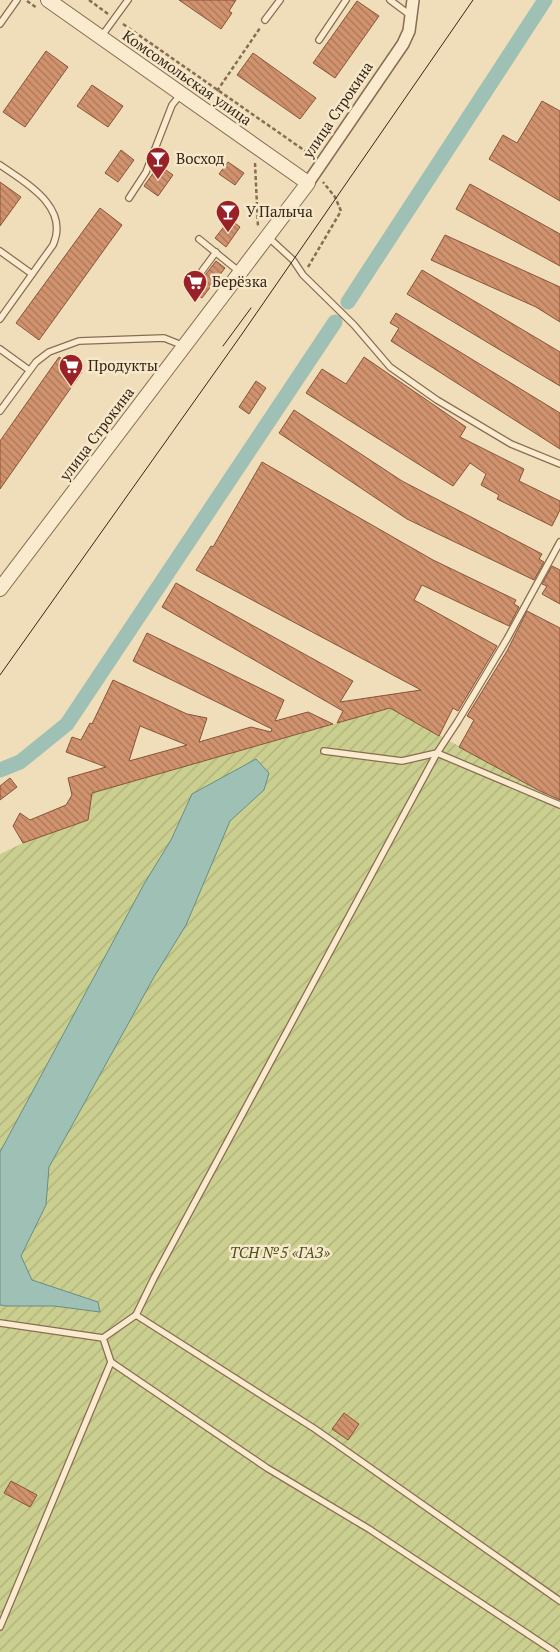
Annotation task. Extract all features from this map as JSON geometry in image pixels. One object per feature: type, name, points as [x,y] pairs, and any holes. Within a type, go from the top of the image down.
[{"type":"street","name":"Комсомольская улица","points":[[48,0],[308,183]]},
{"type":"street","name":"улица Строкина","points":[[0,589],[308,183],[403,44],[409,31],[413,0]]},
{"type":"lane","points":[[0,24],[17,0]]},
{"type":"lane","points":[[101,37],[128,0]]},
{"type":"lane","points":[[265,20],[280,0]]},
{"type":"lane","points":[[319,40],[346,0]]},
{"type":"lane","points":[[390,0],[411,16]]},
{"type":"lane","points":[[130,198],[146,172],[172,105],[181,94]]},
{"type":"lane","points":[[0,165],[37,192],[53,212],[56,221],[56,238],[53,245],[0,319]]},
{"type":"lane","points":[[268,236],[293,260],[303,275],[354,325],[390,367],[437,400],[511,444],[560,464]]},
{"type":"lane","points":[[199,239],[240,273]]},
{"type":"lane","points":[[0,251],[32,274]]},
{"type":"lane","points":[[202,271],[216,252]]},
{"type":"lane","points":[[0,411],[36,362],[49,352],[79,340],[164,338],[184,346]]},
{"type":"lane","points":[[0,349],[29,370]]},
{"type":"lane","points":[[0,1323],[103,1338],[136,1315],[154,1278],[437,753],[507,639],[560,542]]},
{"type":"lane","points":[[324,751],[402,761],[437,753],[560,805]]},
{"type":"lane","points":[[136,1315],[315,1429],[560,1601]]},
{"type":"lane","points":[[103,1338],[111,1362],[267,1468],[369,1529],[555,1652]]},
{"type":"lane","points":[[0,1627],[111,1362]]},
{"type":"path","points":[[89,0],[217,91],[322,162],[321,179],[335,197],[341,211],[303,275]]},
{"type":"path","points":[[217,91],[265,20]]},
{"type":"green space","name":"ТСН №5 «ГАЗ»","points":[[390,708],[560,802],[560,1652],[0,1652],[0,854],[23,843],[87,820],[92,793]]},
{"type":"water","points":[[256,759],[269,773],[264,790],[230,821],[186,925],[154,977],[49,1167],[46,1205],[21,1256],[32,1280],[98,1302],[100,1312],[54,1306],[0,1305],[0,1152],[144,884],[171,840],[192,794]]},
{"type":"building","points":[[179,0],[236,0],[229,11],[232,13],[221,29]]},
{"type":"building","points":[[357,1],[379,16],[335,78],[313,63]]},
{"type":"building","points":[[46,51],[68,67],[25,127],[3,112]]},
{"type":"building","points":[[253,53],[316,98],[300,119],[237,75]]},
{"type":"building","points":[[92,85],[123,106],[108,127],[77,106]]},
{"type":"building","points":[[542,101],[560,111],[560,201],[489,159],[503,135],[517,143]]},
{"type":"building","points":[[121,150],[134,160],[118,182],[105,173]]},
{"type":"building","points":[[228,162],[244,173],[235,185],[219,174]]},
{"type":"building","name":"Восход","points":[[159,165],[173,175],[158,196],[144,186]]},
{"type":"building","points":[[0,182],[21,197],[0,226]]},
{"type":"building","points":[[470,184],[560,234],[560,266],[456,209]]},
{"type":"building","points":[[100,208],[122,225],[39,340],[16,323]]},
{"type":"building","name":"У Палыча","points":[[230,219],[240,227],[226,247],[215,238]]},
{"type":"building","points":[[445,235],[560,287],[560,322],[536,307],[431,260]]},
{"type":"building","points":[[216,261],[225,268],[202,298],[193,291]]},
{"type":"building","points":[[422,270],[560,352],[560,386],[407,294]]},
{"type":"building","points":[[396,313],[560,413],[560,449],[391,341],[399,328],[390,323]]},
{"type":"building","points":[[59,357],[82,372],[0,489],[0,441]]},
{"type":"building","points":[[364,357],[466,427],[460,437],[524,469],[519,481],[560,501],[560,510],[552,526],[497,499],[499,495],[481,485],[486,474],[470,463],[453,486],[306,393],[322,369],[346,384]]},
{"type":"building","points":[[256,381],[266,388],[249,414],[239,407]]},
{"type":"building","points":[[294,410],[402,481],[542,554],[539,559],[544,562],[534,580],[407,519],[279,433]]},
{"type":"building","points":[[262,462],[433,560],[516,600],[514,604],[519,607],[509,626],[422,585],[414,600],[497,646],[458,711],[453,708],[439,736],[390,708],[337,723],[343,711],[162,607],[176,583],[353,681],[340,702],[421,690],[196,570],[211,546],[213,547]]},
{"type":"building","points":[[552,566],[560,570],[560,604],[542,594],[547,586],[542,584]]},
{"type":"building","points":[[527,611],[560,628],[560,800],[459,747],[474,720],[467,716],[507,651]]},
{"type":"building","points":[[147,633],[284,700],[275,721],[308,712],[333,724],[92,793],[88,820],[23,843],[13,826],[20,813],[30,820],[66,805],[72,795],[68,778],[106,767],[66,752],[72,737],[81,740],[90,723],[92,724],[113,680],[187,714],[207,718],[199,742],[251,727],[271,732],[272,729],[133,661]],"holes":[[[140,726],[187,745],[129,761]]]},
{"type":"building","points":[[10,778],[17,787],[0,800],[0,786]]},
{"type":"building","points":[[344,1413],[359,1424],[348,1440],[332,1429]]},
{"type":"building","points":[[11,1481],[37,1495],[30,1507],[4,1493]]},
{"type":"waterway","points":[[348,302],[545,0]]},
{"type":"waterway","points":[[0,770],[20,762],[67,724],[335,322]]},
{"type":"tram line","points":[[0,675],[242,334],[473,0]]},
{"type":"tram line","points":[[223,346],[251,308]]},
{"type":"place","name":"Восход","points":[[158,180]]},
{"type":"place","name":"У Палыча","points":[[228,233]]},
{"type":"place","name":"Берёзка","points":[[195,303]]},
{"type":"place","name":"Продукты","points":[[71,387]]}]
